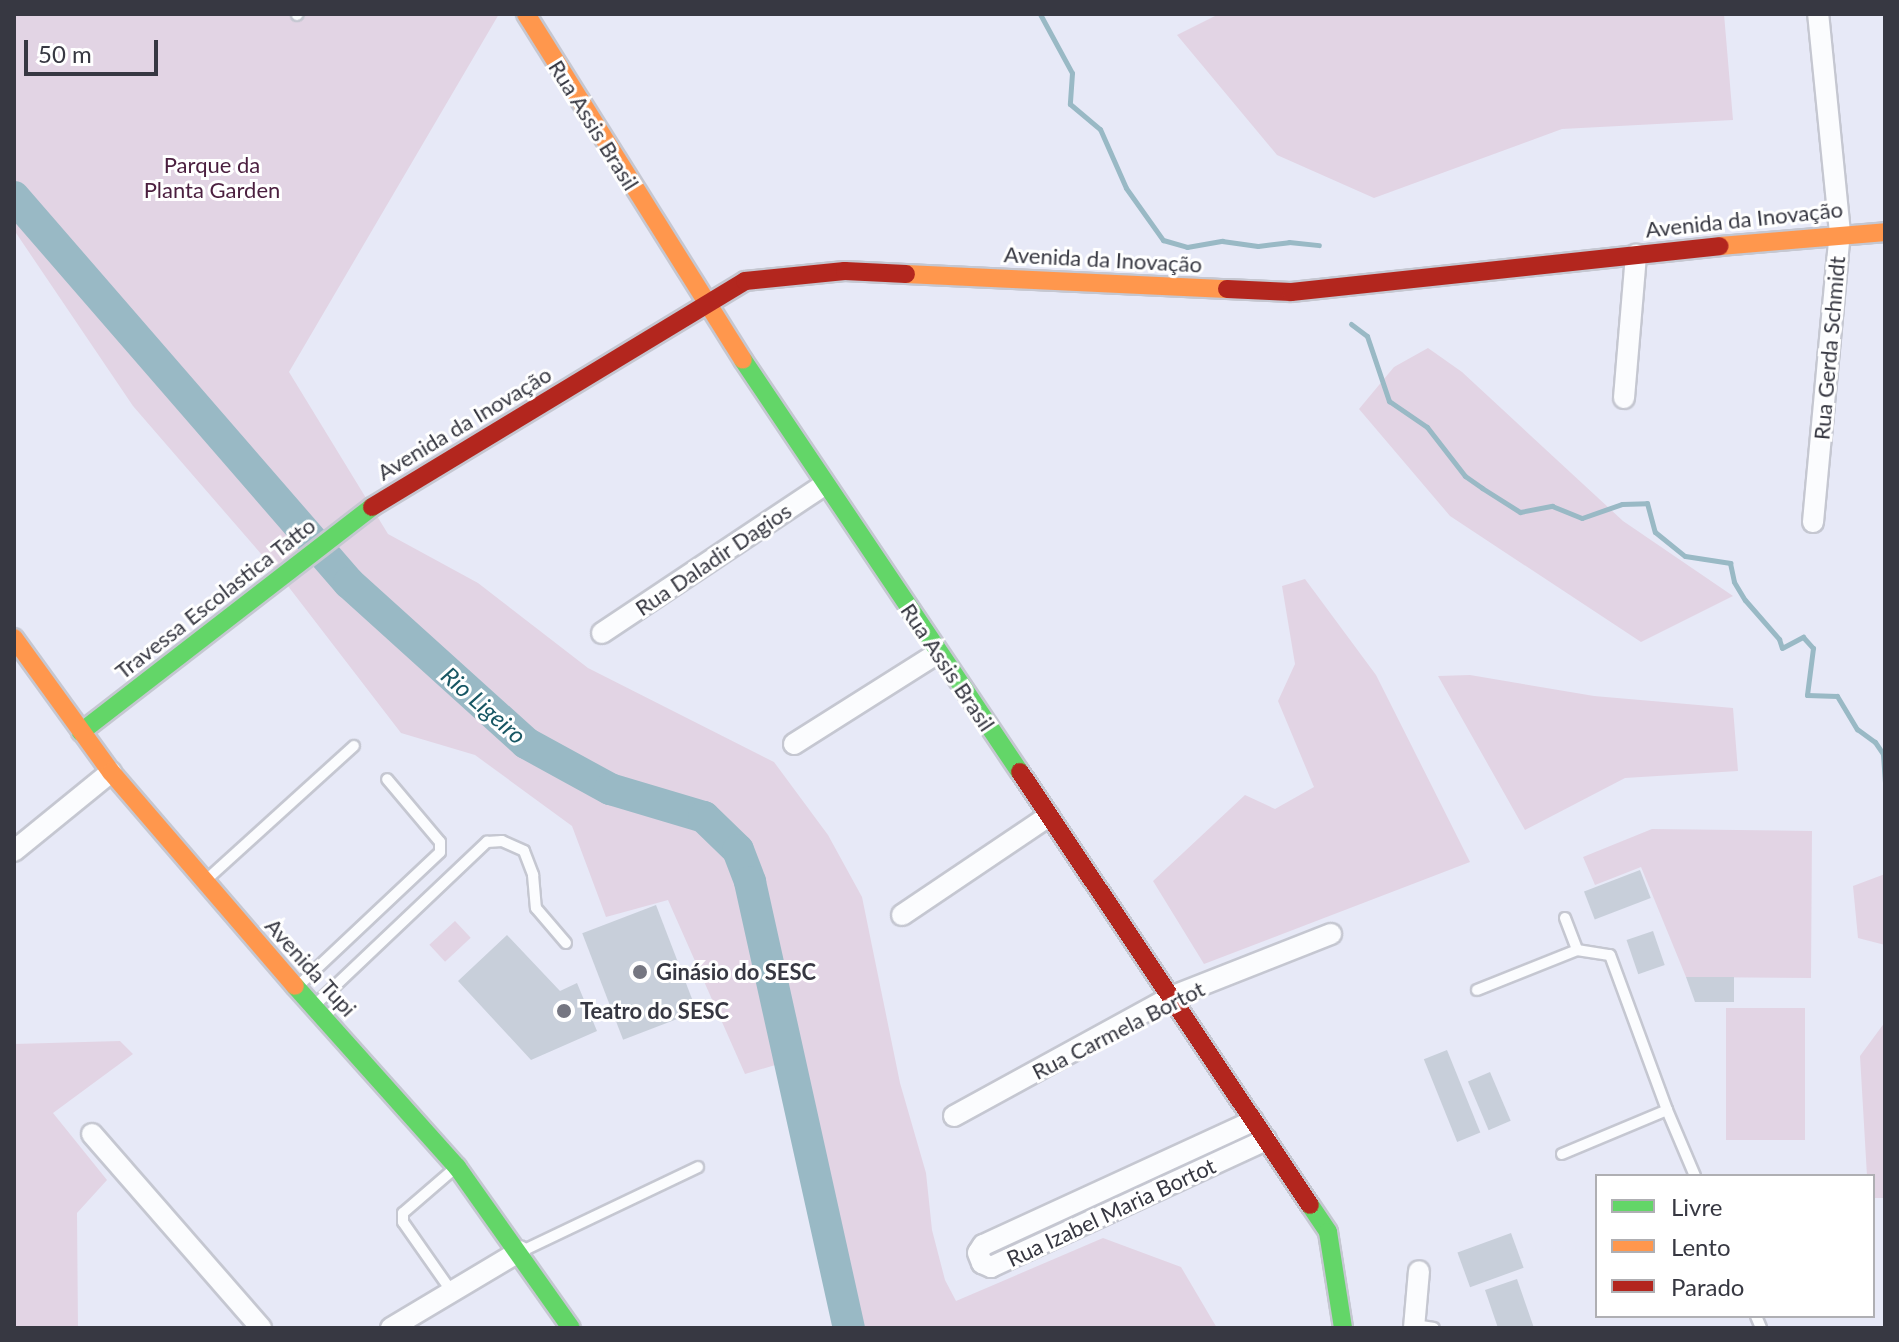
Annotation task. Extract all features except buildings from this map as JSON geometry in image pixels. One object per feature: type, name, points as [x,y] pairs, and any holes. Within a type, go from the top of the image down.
[{"type":"street","name":"Rua Assis Brasil","points":[[526,14],[706,305],[824,485],[1328,1232],[1343,1328]]},
{"type":"street","name":"Rua Gerda Schmidt","points":[[1813,522],[1840,233],[1818,14]]},
{"type":"street","name":"Avenida da Inovação","points":[[378,503],[745,281],[845,271],[1291,292],[1840,233],[1885,232]]},
{"type":"street","points":[[1624,398],[1636,254]]},
{"type":"street","name":"Rua Daladir Dagios","points":[[602,633],[824,485]]},
{"type":"street","name":"Travessa Escolastica Tatto","points":[[81,732],[378,503]]},
{"type":"street","name":"Avenida Tupi","points":[[14,638],[111,772],[203,883],[457,1167],[520,1251],[571,1328]]},
{"type":"street","points":[[794,744],[938,653]]},
{"type":"street","points":[[14,851],[111,772]]},
{"type":"street","points":[[902,915],[1049,816]]},
{"type":"street","name":"Rua Carmela Bortot","points":[[954,1116],[1171,997],[1331,934]]},
{"type":"street","name":"Rua Izabel Maria Bortot","points":[[1253,1121],[983,1245],[978,1253],[982,1263],[991,1267],[1266,1140]]},
{"type":"street","points":[[92,1134],[261,1328]]},
{"type":"street","points":[[391,1328],[520,1251]]},
{"type":"street","points":[[1419,1271],[1421,1327]]},
{"type":"lane","points":[[203,883],[354,746]]},
{"type":"lane","points":[[297,987],[440,852],[440,842],[387,779]]},
{"type":"lane","points":[[315,1006],[487,842],[502,841],[524,851],[533,875],[536,908],[566,943]]},
{"type":"lane","points":[[1565,918],[1577,950]]},
{"type":"lane","points":[[1477,990],[1577,950],[1610,955],[1694,1174]]},
{"type":"lane","points":[[1562,1154],[1667,1110]]},
{"type":"lane","points":[[452,1292],[403,1222],[403,1213],[457,1167]]},
{"type":"lane","points":[[520,1251],[698,1167]]},
{"type":"green space","name":"Parque da Planta Garden","points":[[14,14],[499,14],[289,372],[388,534],[478,583],[588,668],[774,762],[828,835],[862,897],[900,1083],[926,1173],[932,1230],[945,1280],[956,1301],[1103,1238],[1181,1267],[1217,1328],[842,1328],[782,1063],[745,1074],[668,900],[606,917],[572,826],[475,755],[401,733],[281,577],[133,406],[14,230]]},
{"type":"green space","points":[[1219,14],[1724,14],[1733,120],[1562,129],[1374,198],[1277,155],[1177,35]]},
{"type":"green space","points":[[1428,348],[1462,372],[1623,521],[1733,596],[1641,642],[1450,516],[1359,409],[1394,367]]},
{"type":"green space","points":[[1305,579],[1376,675],[1470,862],[1204,964],[1153,881],[1245,795],[1275,809],[1314,787],[1278,701],[1295,664],[1282,586]]},
{"type":"green space","points":[[1470,675],[1594,696],[1733,708],[1738,771],[1625,778],[1525,830],[1438,676]]},
{"type":"green space","points":[[1652,829],[1812,831],[1811,978],[1686,977],[1641,867],[1595,885],[1583,857]]},
{"type":"green space","points":[[1885,874],[1885,945],[1858,938],[1853,886]]},
{"type":"green space","points":[[455,921],[471,938],[445,962],[429,945]]},
{"type":"green space","points":[[1726,1008],[1805,1008],[1805,1140],[1726,1140]]},
{"type":"green space","points":[[1885,1022],[1885,1198],[1875,1198],[1875,1174],[1867,1174],[1860,1056]]},
{"type":"green space","points":[[120,1041],[133,1054],[53,1113],[107,1180],[77,1213],[78,1328],[14,1328],[14,1044]]},
{"type":"waterway","points":[[1040,14],[1072,73],[1070,104],[1100,129],[1126,188],[1163,240],[1187,247],[1222,241],[1258,246],[1289,242],[1319,245]]},
{"type":"waterway","name":"Rio Ligeiro","points":[[14,197],[349,583],[526,743],[610,789],[704,817],[738,850],[750,882],[849,1328]]},
{"type":"waterway","points":[[1351,324],[1367,336],[1389,401],[1427,427],[1465,476],[1520,512],[1552,506],[1582,518],[1622,504],[1647,503],[1655,532],[1685,556],[1730,563],[1734,582],[1745,600],[1779,639],[1782,648],[1803,637],[1813,648],[1807,695],[1837,696],[1857,729],[1875,742],[1883,754],[1885,783]]},
{"type":"traffic: fast","points":[[743,360],[1020,772]]},
{"type":"traffic: fast","points":[[81,732],[372,507]]},
{"type":"traffic: fast","points":[[295,986],[457,1167],[571,1328]]},
{"type":"traffic: fast","points":[[1310,1205],[1328,1232],[1343,1328]]},
{"type":"traffic: slow","points":[[526,14],[743,360]]},
{"type":"traffic: slow","points":[[1720,246],[1885,232]]},
{"type":"traffic: slow","points":[[906,274],[1227,289]]},
{"type":"traffic: slow","points":[[14,638],[111,772],[295,986]]},
{"type":"traffic: jam","points":[[1227,289],[1291,292],[1720,246]]},
{"type":"traffic: jam","points":[[372,507],[745,281],[845,271],[906,274]]},
{"type":"traffic: jam","points":[[1020,772],[1310,1205]]},
{"type":"place","name":"Ginásio do SESC","points":[[640,972]]},
{"type":"place","name":"Teatro do SESC","points":[[564,1011]]}]
